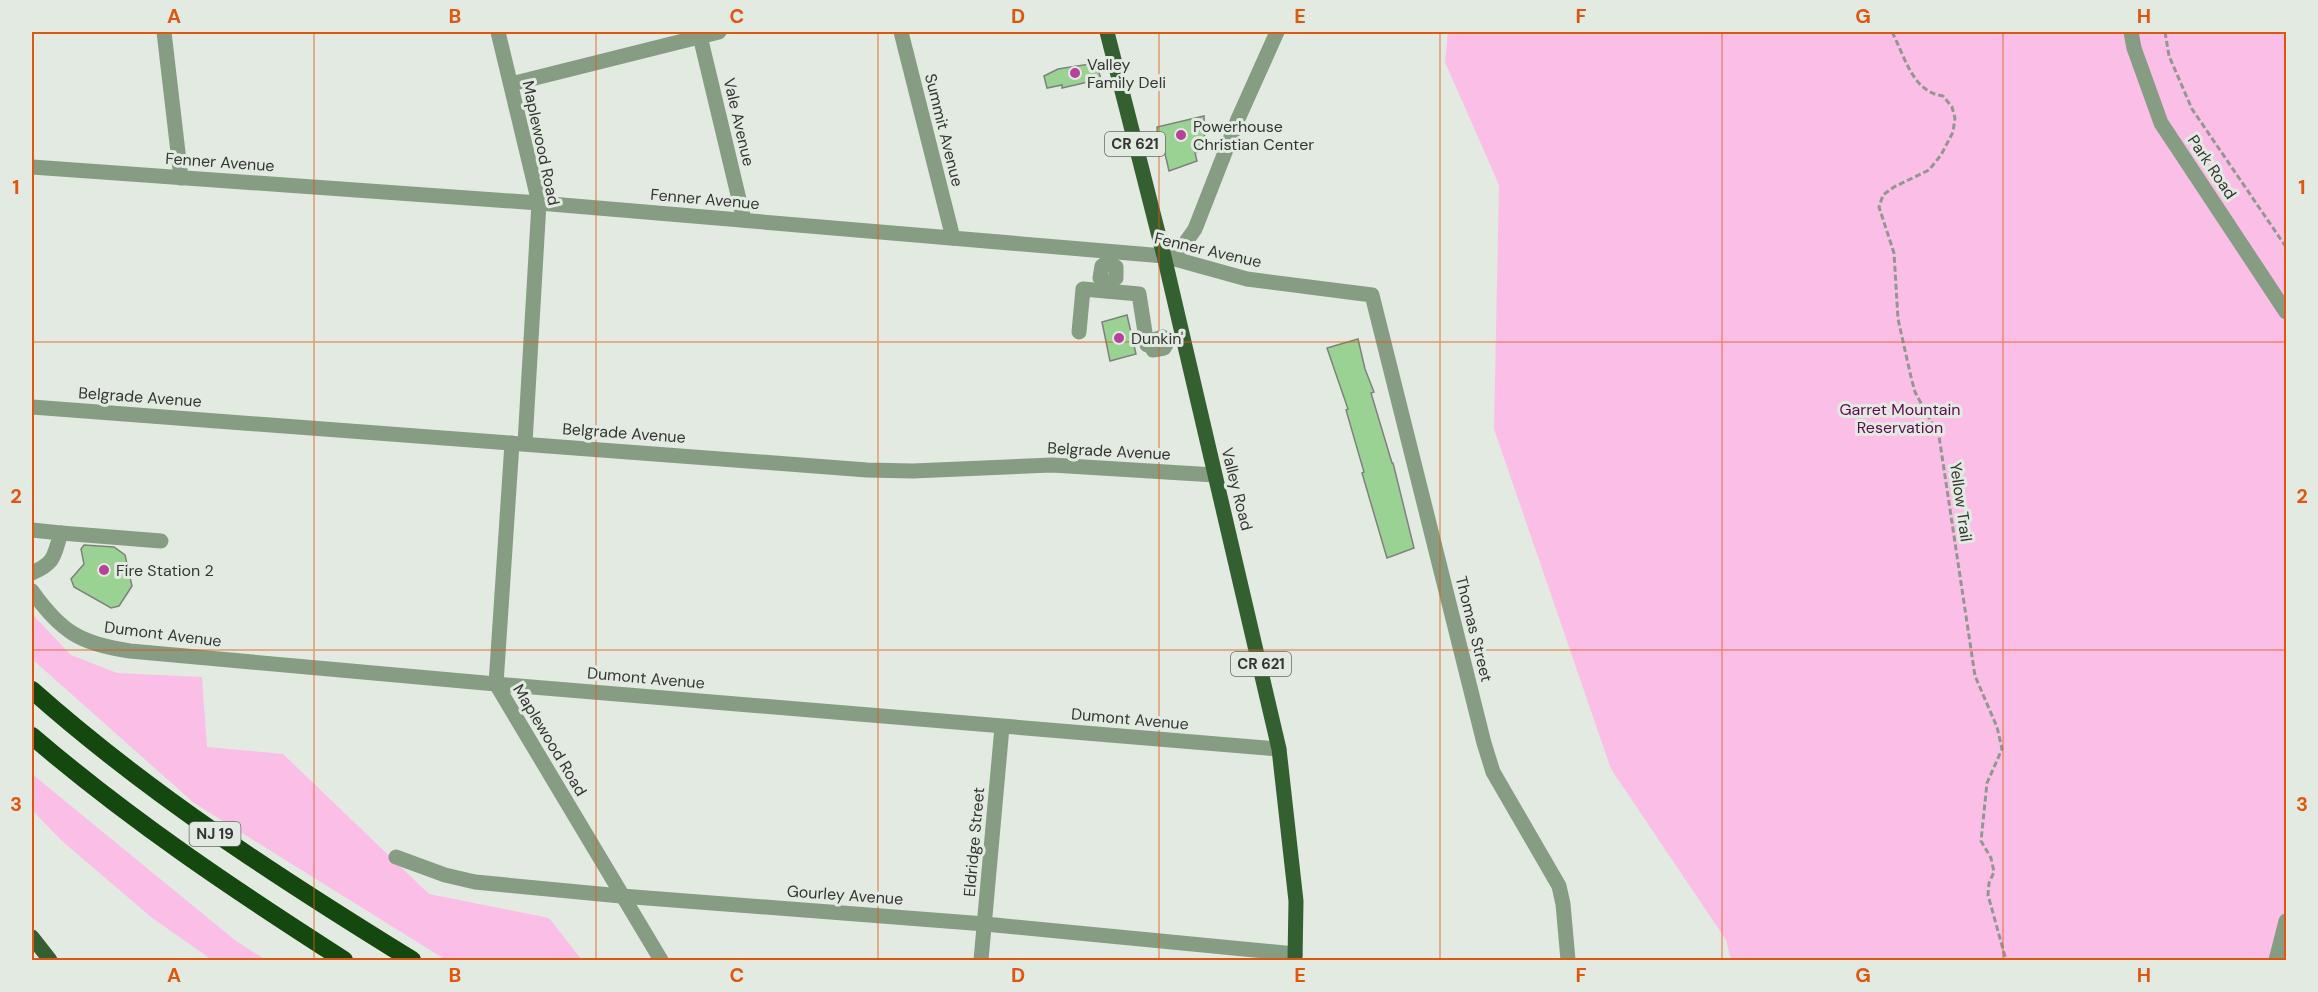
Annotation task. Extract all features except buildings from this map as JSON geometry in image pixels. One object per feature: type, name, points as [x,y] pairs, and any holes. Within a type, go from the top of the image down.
[{"type":"highway","name":"NJ 19","points":[[32,690],[101,750],[188,815],[295,887],[412,960]]},
{"type":"highway","name":"NJ 19","points":[[32,736],[88,784],[179,852],[344,960]]},
{"type":"main road","name":"Valley Road","points":[[1107,32],[1164,256],[1175,340],[1215,475],[1263,672],[1279,749],[1296,901],[1295,957]]},
{"type":"main road","points":[[32,937],[48,960]]},
{"type":"street","points":[[164,32],[181,178]]},
{"type":"street","name":"Maplewood Road","points":[[498,32],[539,203],[496,684],[661,960]]},
{"type":"street","points":[[511,84],[700,34],[719,32]]},
{"type":"street","name":"Summit Avenue","points":[[901,32],[953,238]]},
{"type":"street","points":[[1164,256],[1183,246],[1196,229],[1238,119],[1277,32]]},
{"type":"street","name":"Park Road","points":[[2131,32],[2134,48],[2161,123],[2286,312]]},
{"type":"street","name":"Vale Avenue","points":[[700,34],[744,220]]},
{"type":"street","name":"Fenner Avenue","points":[[32,167],[744,220],[953,238],[1109,257],[1164,256],[1247,279],[1371,295]]},
{"type":"street","points":[[1108,287],[1100,278],[1102,266],[1109,257]]},
{"type":"street","points":[[1079,332],[1083,289],[1108,287],[1139,294],[1147,345],[1150,344],[1154,350],[1164,348],[1175,340]]},
{"type":"street","name":"Thomas Street","points":[[1371,295],[1484,743],[1493,772],[1559,886],[1568,960]]},
{"type":"street","name":"Belgrade Avenue","points":[[32,407],[867,470],[913,471],[1052,465],[1215,475]]},
{"type":"street","points":[[32,530],[161,541]]},
{"type":"street","points":[[32,573],[52,561],[61,533]]},
{"type":"street","name":"Dumont Avenue","points":[[32,591],[56,621],[76,637],[100,647],[496,684],[1279,749]]},
{"type":"street","name":"Eldridge Street","points":[[981,960],[1002,727]]},
{"type":"street","name":"Gourley Avenue","points":[[396,857],[445,875],[475,882],[621,896],[985,924],[1295,957]]},
{"type":"street","points":[[2276,960],[2286,921]]},
{"type":"path","name":"Yellow Trail","points":[[1892,32],[1906,65],[1920,85],[1931,94],[1943,96],[1952,107],[1955,118],[1953,132],[1941,155],[1929,170],[1883,195],[1879,207],[1894,253],[1898,319],[1915,392],[1939,436],[1975,676],[1997,727],[2002,749],[1987,783],[1981,841],[1991,858],[1994,872],[1989,883],[1988,895],[2006,960]]},
{"type":"path","points":[[2165,32],[2169,56],[2192,109],[2286,247]]},
{"type":"green space","name":"Garret Mountain Reservation","points":[[1448,32],[2286,32],[2286,960],[1731,960],[1726,940],[1611,769],[1494,429],[1499,185],[1445,62]]},
{"type":"green space","points":[[32,614],[71,655],[117,673],[202,677],[207,747],[283,754],[429,894],[549,918],[582,960],[446,960],[194,803],[32,659]]},
{"type":"green space","points":[[32,774],[236,941],[266,960],[212,960],[151,917],[62,841],[32,810]]},
{"type":"place","name":"Valley Family Deli","points":[[1075,73]]},
{"type":"place","name":"Powerhouse Christian Center","points":[[1181,135]]},
{"type":"place","name":"Dunkin'","points":[[1119,338]]},
{"type":"place","name":"Fire Station 2","points":[[104,570]]}]
